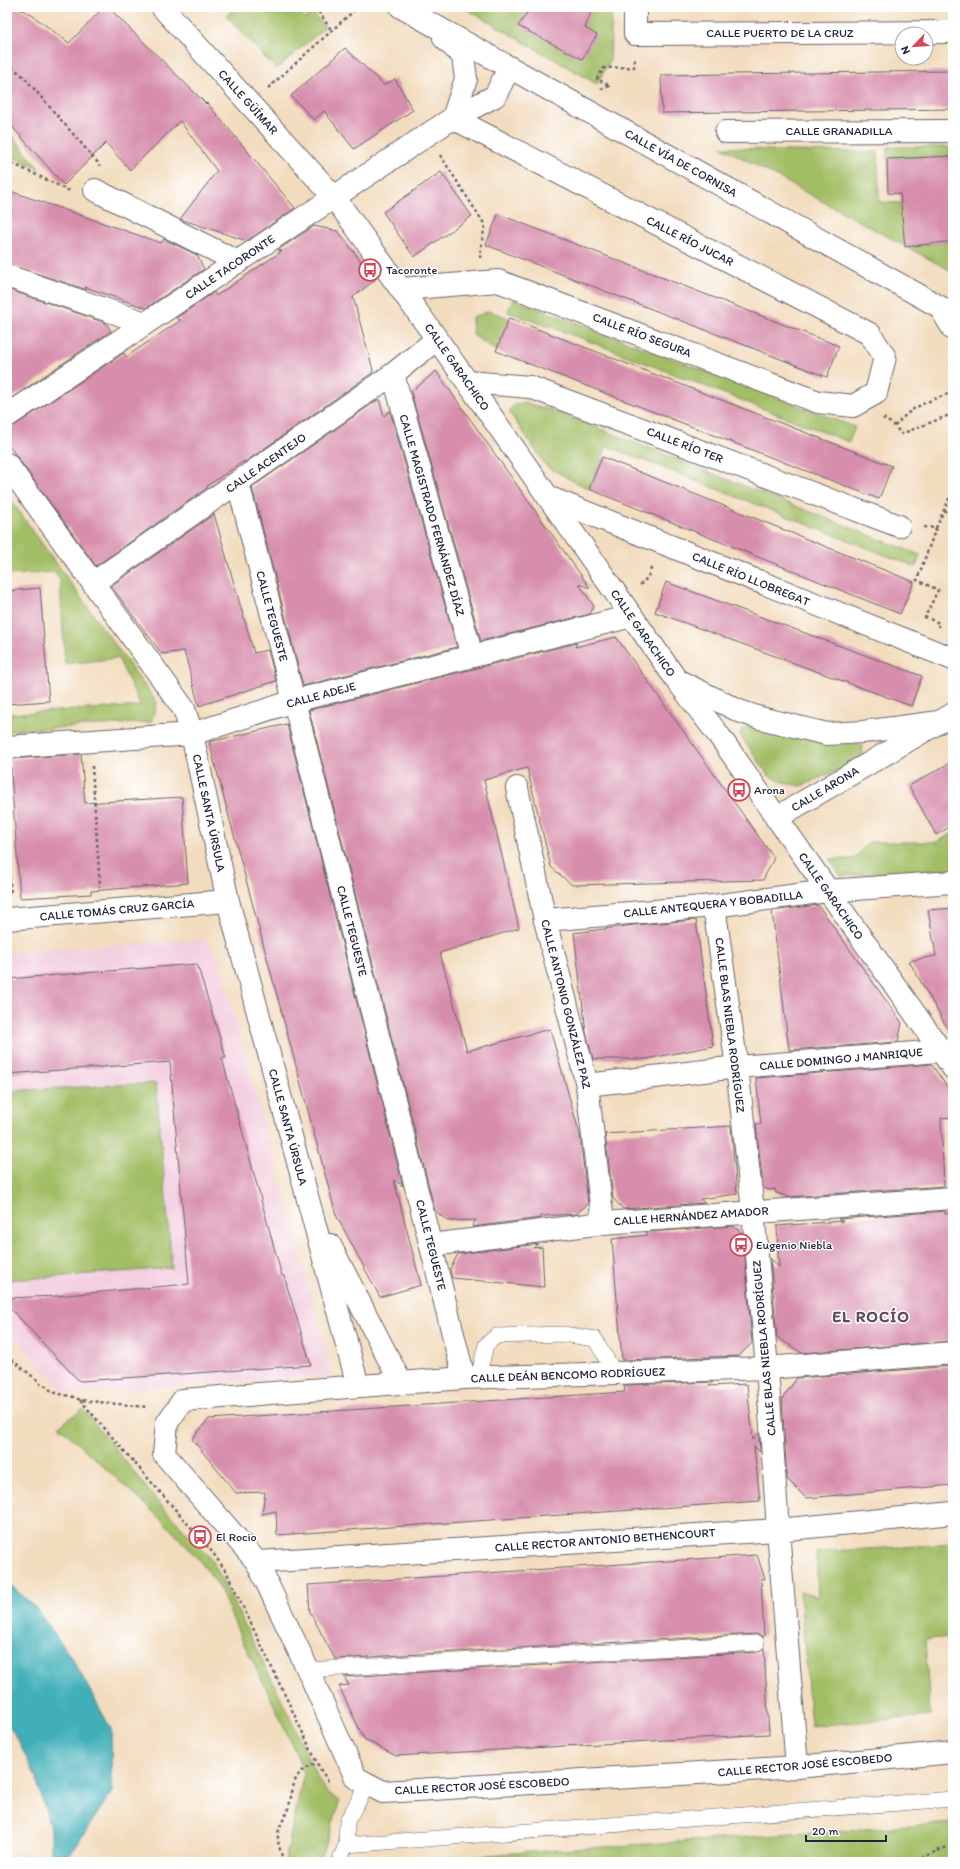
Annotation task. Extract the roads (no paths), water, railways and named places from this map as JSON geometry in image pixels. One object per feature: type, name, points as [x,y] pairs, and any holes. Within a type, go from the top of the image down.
[{"type":"street","name":"CALLE GÜÍMAR","points":[[162,7],[334,197]]},
{"type":"street","name":"CALLE VÍA DE CORNISA","points":[[401,7],[940,308],[953,329]]},
{"type":"street","name":"CALLE PUERTO DE LA CRUZ","points":[[635,7],[635,34],[953,32]]},
{"type":"street","points":[[424,20],[463,56],[466,80],[453,118]]},
{"type":"street","name":"CALLE TACORONTE","points":[[7,416],[427,135],[453,118],[496,96],[509,68]]},
{"type":"street","name":"CALLE RÍO JUCAR","points":[[453,118],[870,334],[885,357],[876,393]]},
{"type":"street","name":"CALLE GRANADILLA","points":[[726,132],[953,131]]},
{"type":"street","points":[[95,190],[238,262]]},
{"type":"street","name":"CALLE GARACHICO","points":[[334,197],[402,289],[550,498],[676,680],[720,737],[827,891],[947,1050],[953,1068]]},
{"type":"street","points":[[7,276],[145,323]]},
{"type":"street","name":"CALLE RÍO SEGURA","points":[[402,289],[498,281],[818,402],[852,406],[876,393]]},
{"type":"street","name":"CALLE ACENTEJO","points":[[93,583],[393,374],[437,339]]},
{"type":"street","name":"CALLE MAGISTRADO FERNÁNDEZ DÍAZ","points":[[393,374],[472,656]]},
{"type":"street","name":"CALLE RÍO TER","points":[[468,382],[530,387],[899,526]]},
{"type":"street","name":"CALLE SANTA ÚRSULA","points":[[7,464],[184,710],[192,734],[228,901],[358,1386]]},
{"type":"street","name":"CALLE TEGUESTE","points":[[238,483],[431,1245],[471,1378]]},
{"type":"street","name":"CALLE RÍO LLOBREGAT","points":[[550,498],[953,659]]},
{"type":"street","name":"CALLE ADEJE","points":[[7,748],[192,734],[294,701],[472,656],[627,608]]},
{"type":"street","name":"CALLE ARONA","points":[[676,680],[739,711],[760,718],[827,734],[863,732],[946,718]]},
{"type":"street","points":[[720,737],[735,726],[760,718]]},
{"type":"street","name":"CALLE ARONA","points":[[776,818],[946,718]]},
{"type":"street","points":[[863,732],[874,746],[874,759]]},
{"type":"street","name":"CALLE ANTONIO GONZÁLEZ PAZ","points":[[517,788],[545,920],[587,1085],[603,1222]]},
{"type":"street","name":"CALLE ANTEQUERA Y BOBADILLA","points":[[545,920],[714,906],[827,891],[953,882]]},
{"type":"street","name":"CALLE TOMÁS CRUZ GARCÍA","points":[[10,918],[228,901]]},
{"type":"street","name":"CALLE BLAS NIEBLA RODRÍGUEZ","points":[[714,906],[737,1067],[753,1212],[767,1368],[797,1767]]},
{"type":"street","name":"CALLE DOMINGO J MANRIQUE","points":[[587,1085],[737,1067],[947,1050]]},
{"type":"street","name":"CALLE HERNÁNDEZ AMADOR","points":[[431,1245],[603,1222],[953,1198]]},
{"type":"street","name":"CALLE SANTA ÚRSULA","points":[[310,1209],[401,1383]]},
{"type":"street","name":"CALLE DEÁN BENCOMO RODRÍGUEZ","points":[[179,1405],[358,1386],[471,1378],[767,1368],[953,1353]]},
{"type":"street","name":"CALLE RECTOR JOSÉ ESCOBEDO","points":[[179,1405],[167,1423],[164,1454],[257,1562],[308,1670],[356,1778],[383,1792],[797,1767],[953,1752]]},
{"type":"street","name":"CALLE RECTOR ANTONIO BETHENCOURT","points":[[257,1562],[778,1530],[953,1513]]},
{"type":"lane","points":[[471,1378],[486,1345],[496,1336],[563,1334],[595,1339],[614,1372]]},
{"type":"lane","points":[[308,1670],[757,1643]]},
{"type":"lane","points":[[339,1862],[346,1845],[347,1821],[368,1784]]},
{"type":"lane","points":[[346,1845],[953,1799]]},
{"type":"water","points":[[7,1582],[35,1607],[75,1663],[111,1729],[112,1792],[65,1862],[51,1862],[51,1831],[36,1778],[17,1738],[7,1723]]},
{"type":"place","name":"Tacoronte","points":[[370,270]]},
{"type":"place","name":"Arona","points":[[739,790]]},
{"type":"place","name":"Eugenio Niebla","points":[[741,1245]]},
{"type":"place","name":"El Rocio","points":[[200,1537]]},
{"type":"district","name":"EL ROCÍO","points":[[871,1316]]}]
